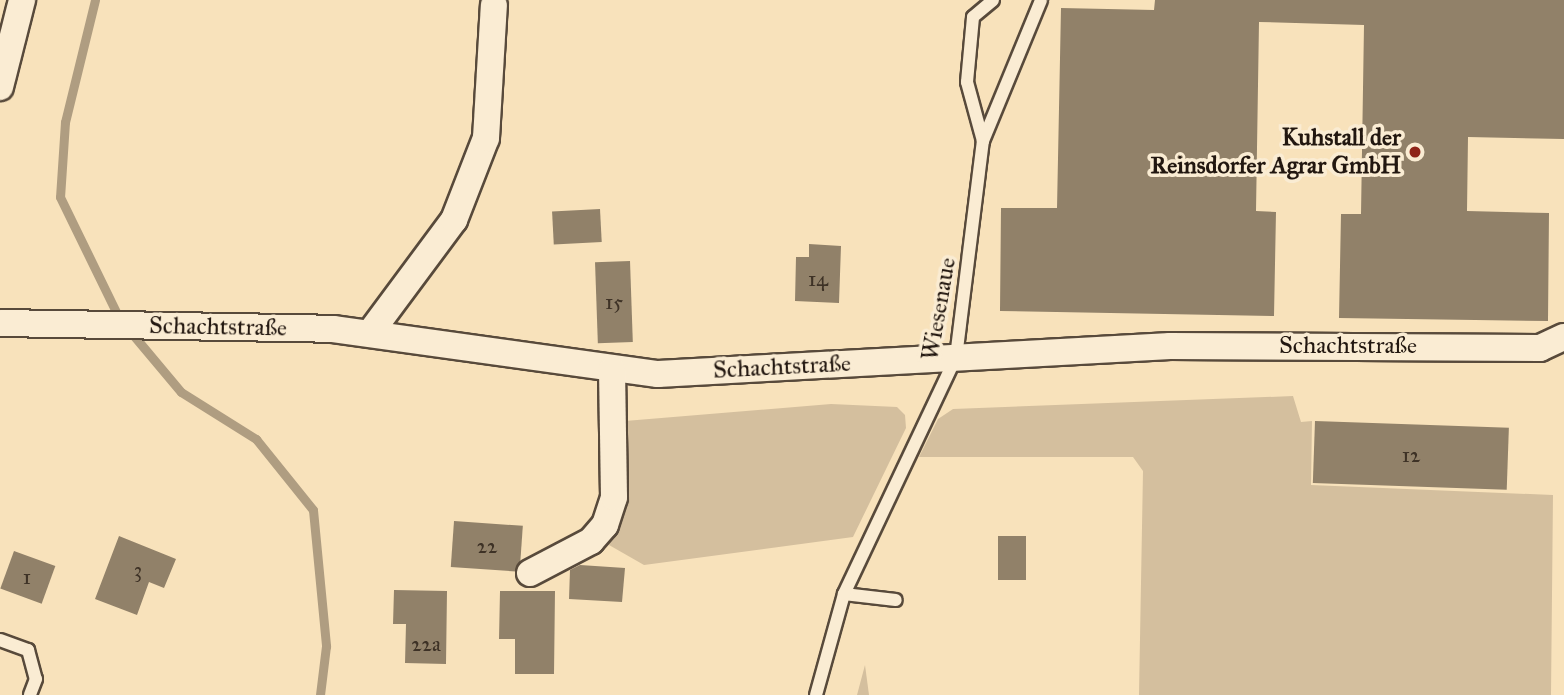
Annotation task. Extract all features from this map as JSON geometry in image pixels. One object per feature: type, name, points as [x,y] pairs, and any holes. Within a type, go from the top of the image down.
[{"type":"street","points":[[0,87],[22,0]]},
{"type":"street","points":[[370,333],[454,220],[486,138],[494,5]]},
{"type":"street","name":"Schachtstraße","points":[[0,323],[370,333],[612,370],[659,374],[1170,346],[1541,348],[1564,337]]},
{"type":"street","points":[[530,573],[591,541],[605,525],[614,497],[612,370]]},
{"type":"lane","points":[[983,141],[967,82],[972,17],[993,0]]},
{"type":"lane","name":"Wiesenaue","points":[[816,695],[844,594],[957,356],[983,141],[1041,0]]},
{"type":"lane","points":[[844,594],[896,600]]},
{"type":"lane","points":[[0,640],[28,650],[36,679],[30,695]]},
{"type":"shaded area","points":[[1293,396],[1301,422],[1312,421],[1311,485],[1553,495],[1551,695],[1139,695],[1143,471],[1133,457],[919,457],[938,419],[953,409]]},
{"type":"shaded area","points":[[831,404],[897,407],[905,415],[906,428],[853,537],[644,565],[609,545],[615,532],[625,421]]},
{"type":"shaded area","points":[[865,665],[869,695],[857,695]]},
{"type":"building","name":"Kuhstall der Reinsdorfer Agrar GmbH","points":[[1155,0],[1564,0],[1564,139],[1468,137],[1467,211],[1549,213],[1548,321],[1339,318],[1341,214],[1361,214],[1364,25],[1259,22],[1256,211],[1276,212],[1274,316],[1000,311],[1001,208],[1057,208],[1061,8],[1154,10]]},
{"type":"building","points":[[600,209],[602,242],[554,244],[552,212]]},
{"type":"building","points":[[809,244],[841,246],[839,303],[795,301],[796,257],[809,257]]},
{"type":"building","points":[[630,261],[633,342],[598,343],[595,262]]},
{"type":"building","points":[[1315,421],[1509,428],[1507,490],[1313,483]]},
{"type":"building","points":[[454,521],[523,526],[520,572],[451,567]]},
{"type":"building","points":[[119,536],[176,559],[164,588],[149,582],[137,615],[95,599]]},
{"type":"building","points":[[998,536],[1026,536],[1026,580],[998,580]]},
{"type":"building","points":[[14,551],[55,566],[42,604],[0,589]]},
{"type":"building","points":[[580,565],[625,568],[622,602],[569,599],[570,570]]},
{"type":"building","points":[[394,590],[447,591],[446,664],[405,663],[406,624],[393,624]]},
{"type":"building","points":[[500,591],[555,591],[554,674],[515,674],[515,639],[499,639]]},
{"type":"waterway","points":[[95,0],[65,122],[60,197],[120,320]]},
{"type":"waterway","points":[[129,330],[181,392],[256,439],[313,510],[326,646],[320,695]]},
{"type":"place","name":"Kuhstall der Reinsdorfer Agrar GmbH","points":[[1415,152]]}]
